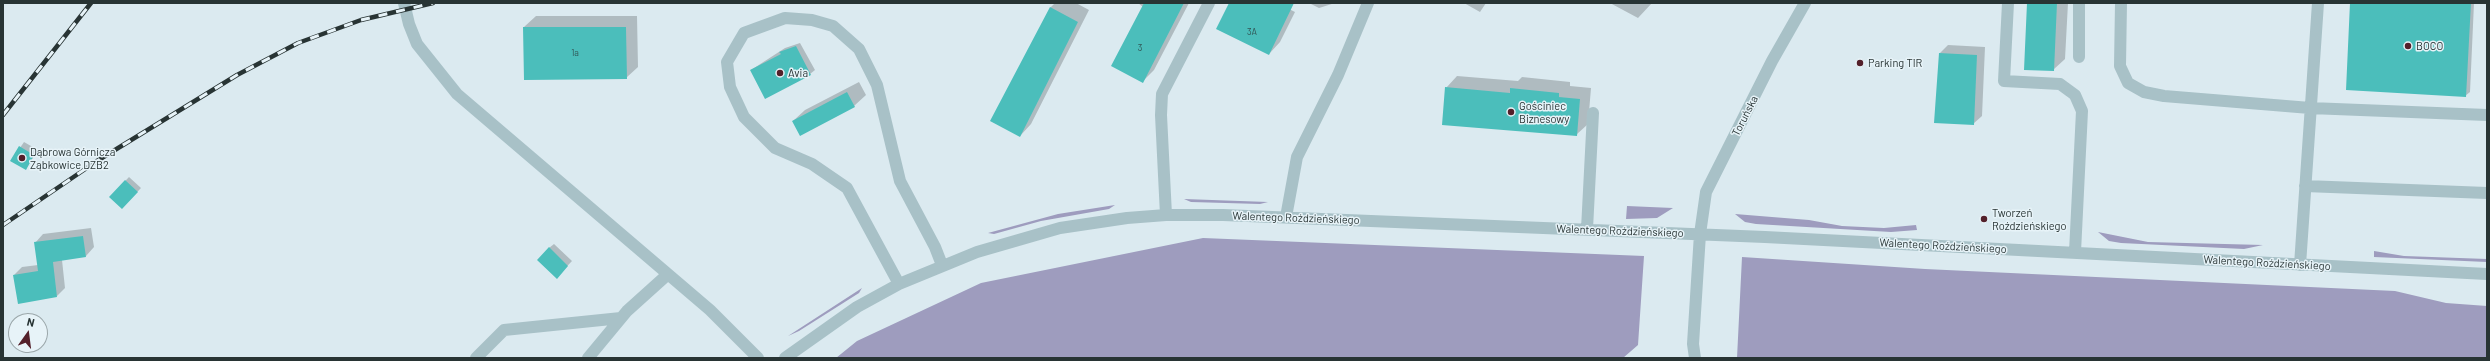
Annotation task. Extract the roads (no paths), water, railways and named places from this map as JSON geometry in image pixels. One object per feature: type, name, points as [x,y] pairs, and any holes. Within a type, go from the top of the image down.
[{"type":"street","points":[[404,3],[408,24],[417,44],[457,94],[667,275],[710,310],[758,358]]},
{"type":"street","points":[[1166,215],[1161,115],[1162,94],[1209,3]]},
{"type":"street","points":[[1286,217],[1297,157],[1338,75],[1368,3]]},
{"type":"street","name":"Toruńska","points":[[1695,358],[1693,344],[1700,234],[1704,201],[1710,182],[1805,3]]},
{"type":"street","points":[[2008,3],[2004,81],[2060,84],[2075,95],[2082,111],[2075,252]]},
{"type":"street","points":[[2079,3],[2079,57]]},
{"type":"street","points":[[2120,3],[2120,66],[2128,82],[2138,89],[2164,96],[2310,108],[2487,115]]},
{"type":"street","points":[[2300,265],[2318,3]]},
{"type":"street","points":[[899,284],[847,188],[812,164],[775,148],[744,117],[730,87],[727,62],[744,33],[785,18],[812,20],[834,26],[859,49],[877,85],[900,181],[935,247],[942,265]]},
{"type":"street","points":[[1587,229],[1593,113]]},
{"type":"street","points":[[2305,186],[2487,193]]},
{"type":"street","name":"Walentego Roździeńskiego","points":[[785,358],[826,327],[899,284],[942,265],[995,246],[1060,228],[1127,218],[1166,215],[1286,217],[1700,234],[2487,274]]},
{"type":"street","points":[[588,358],[621,318],[667,275]]},
{"type":"street","points":[[476,358],[504,330],[621,318]]},
{"type":"railway","points":[[3,115],[91,3]]},
{"type":"railway","points":[[3,225],[97,161],[237,75],[298,43],[361,20],[433,3]]},
{"type":"place","name":"BOCO","points":[[2408,46]]},
{"type":"place","name":"Parking TIR","points":[[1860,63]]},
{"type":"place","name":"Avia","points":[[780,73]]},
{"type":"place","name":"Gościniec Biznesowy","points":[[1511,112]]},
{"type":"place","name":"Dąbrowa Górnicza Ząbkowice DZB2","points":[[22,158]]},
{"type":"place","name":"Tworzeń Roździeńskiego","points":[[1984,219]]}]
